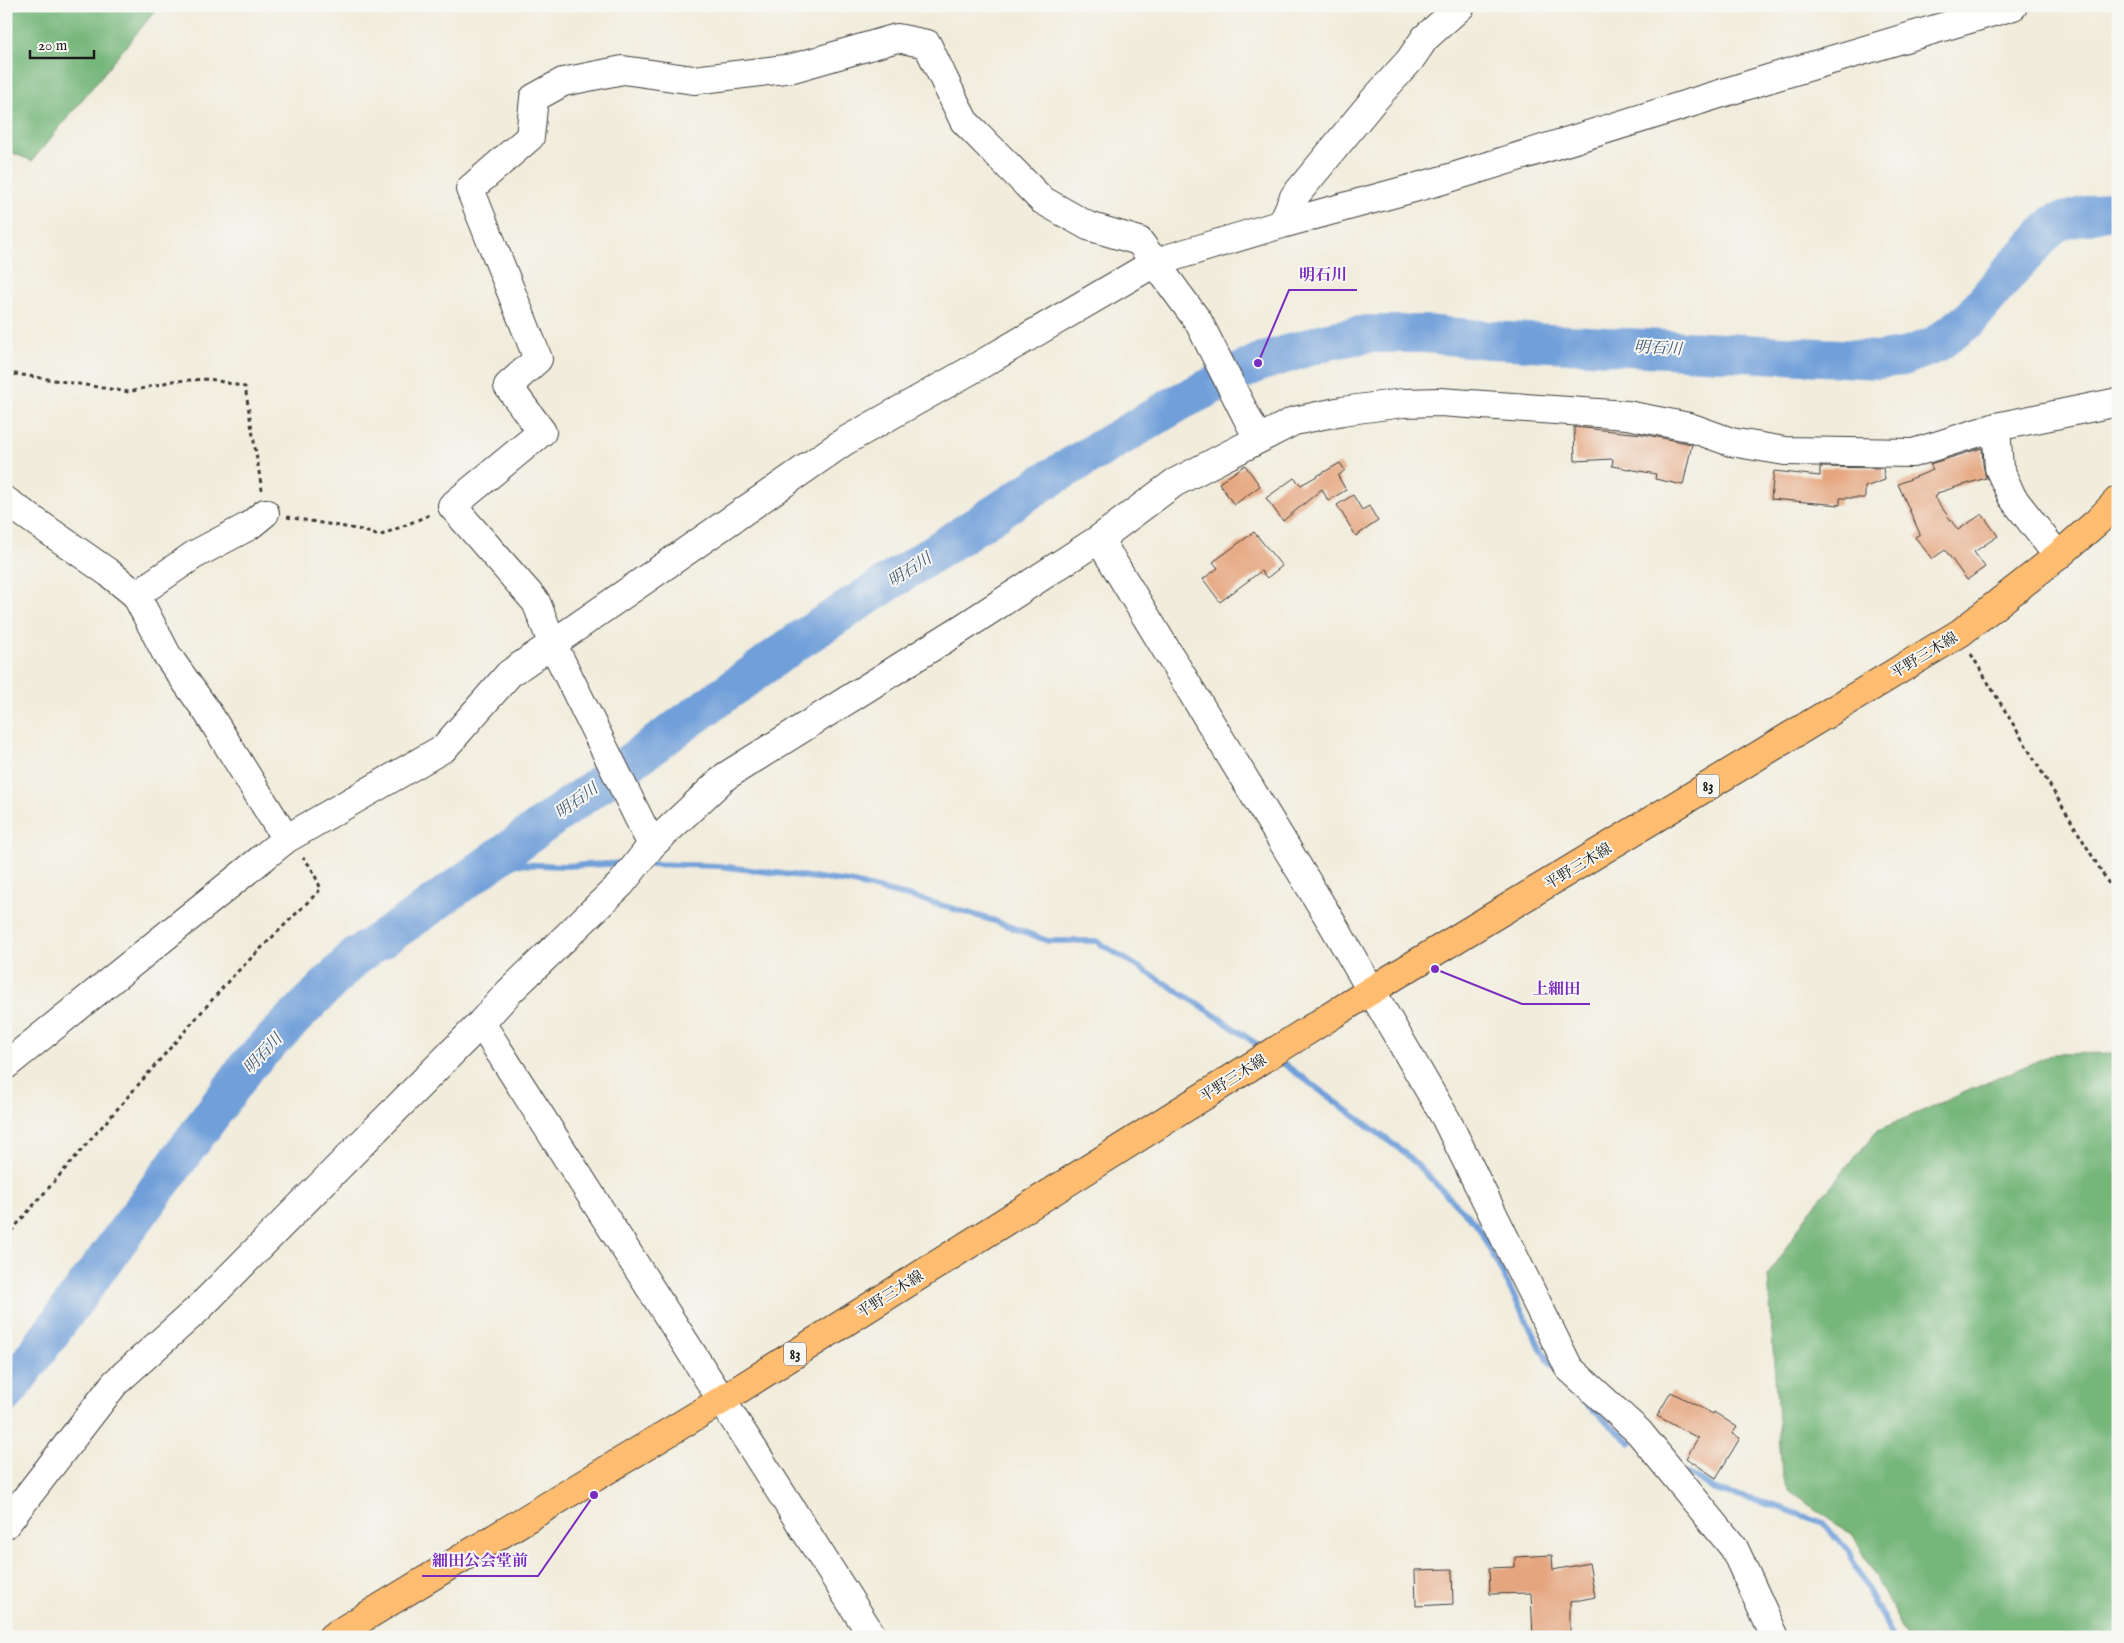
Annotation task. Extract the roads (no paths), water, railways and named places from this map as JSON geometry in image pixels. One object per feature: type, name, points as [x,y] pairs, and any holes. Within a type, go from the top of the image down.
[{"type":"main road","name":"平野三木線","points":[[332,1637],[722,1400],[1372,990],[1960,633],[2058,556],[2098,521],[2118,500]]},
{"type":"street","points":[[1282,224],[1294,196],[1373,101],[1410,60],[1425,38],[1461,6]]},
{"type":"street","points":[[6,1065],[286,839],[444,748],[509,674],[845,441],[1156,262],[1282,224],[1443,180],[1771,78],[2013,6]]},
{"type":"street","points":[[652,845],[553,645],[536,602],[452,506],[542,432],[508,386],[538,358],[470,189],[530,137],[534,98],[563,82],[623,70],[694,80],[793,68],[897,38],[928,44],[964,121],[1042,200],[1088,226],[1139,241],[1198,321],[1258,438]]},
{"type":"street","points":[[6,1524],[115,1383],[199,1308],[481,1023],[508,992],[621,884],[652,845],[726,776],[964,627],[1099,539],[1174,483],[1258,438],[1294,421],[1342,411],[1403,403],[1440,402],[1627,415],[1689,427],[1731,442],[1785,451],[1913,453],[1996,427],[2118,402]]},
{"type":"street","points":[[1996,427],[1999,468],[2012,497],[2058,556]]},
{"type":"street","points":[[6,501],[109,573],[136,595],[168,655],[208,713],[286,839]]},
{"type":"street","points":[[136,595],[194,555],[249,526],[265,513]]},
{"type":"street","points":[[1099,539],[1372,990],[1446,1119],[1568,1368],[1639,1432],[1734,1548],[1775,1637]]},
{"type":"street","points":[[481,1023],[872,1637]]},
{"type":"waterway","name":"明石川","points":[[6,1394],[249,1064],[355,957],[418,915],[798,641],[1042,483],[1180,402],[1258,363],[1328,341],[1367,334],[1426,334],[1490,340],[1879,360],[1903,357],[1935,345],[1969,320],[2010,271],[2055,223],[2118,208]]},
{"type":"waterway","points":[[490,863],[565,866],[628,863]]},
{"type":"waterway","points":[[648,864],[719,866],[849,882],[920,899],[995,921],[1048,941],[1096,941],[1197,1003],[1264,1049]]},
{"type":"waterway","points":[[1276,1058],[1405,1153],[1478,1226],[1542,1351],[1556,1370]]},
{"type":"waterway","points":[[1564,1380],[1574,1393],[1631,1443]]},
{"type":"waterway","points":[[1688,1474],[1719,1491],[1772,1505],[1824,1523],[1847,1550],[1893,1637]]},
{"type":"place","name":"明石川","points":[[1258,363]]},
{"type":"place","name":"上細田","points":[[1435,969]]},
{"type":"place","name":"細田公会堂前","points":[[594,1495]]}]
